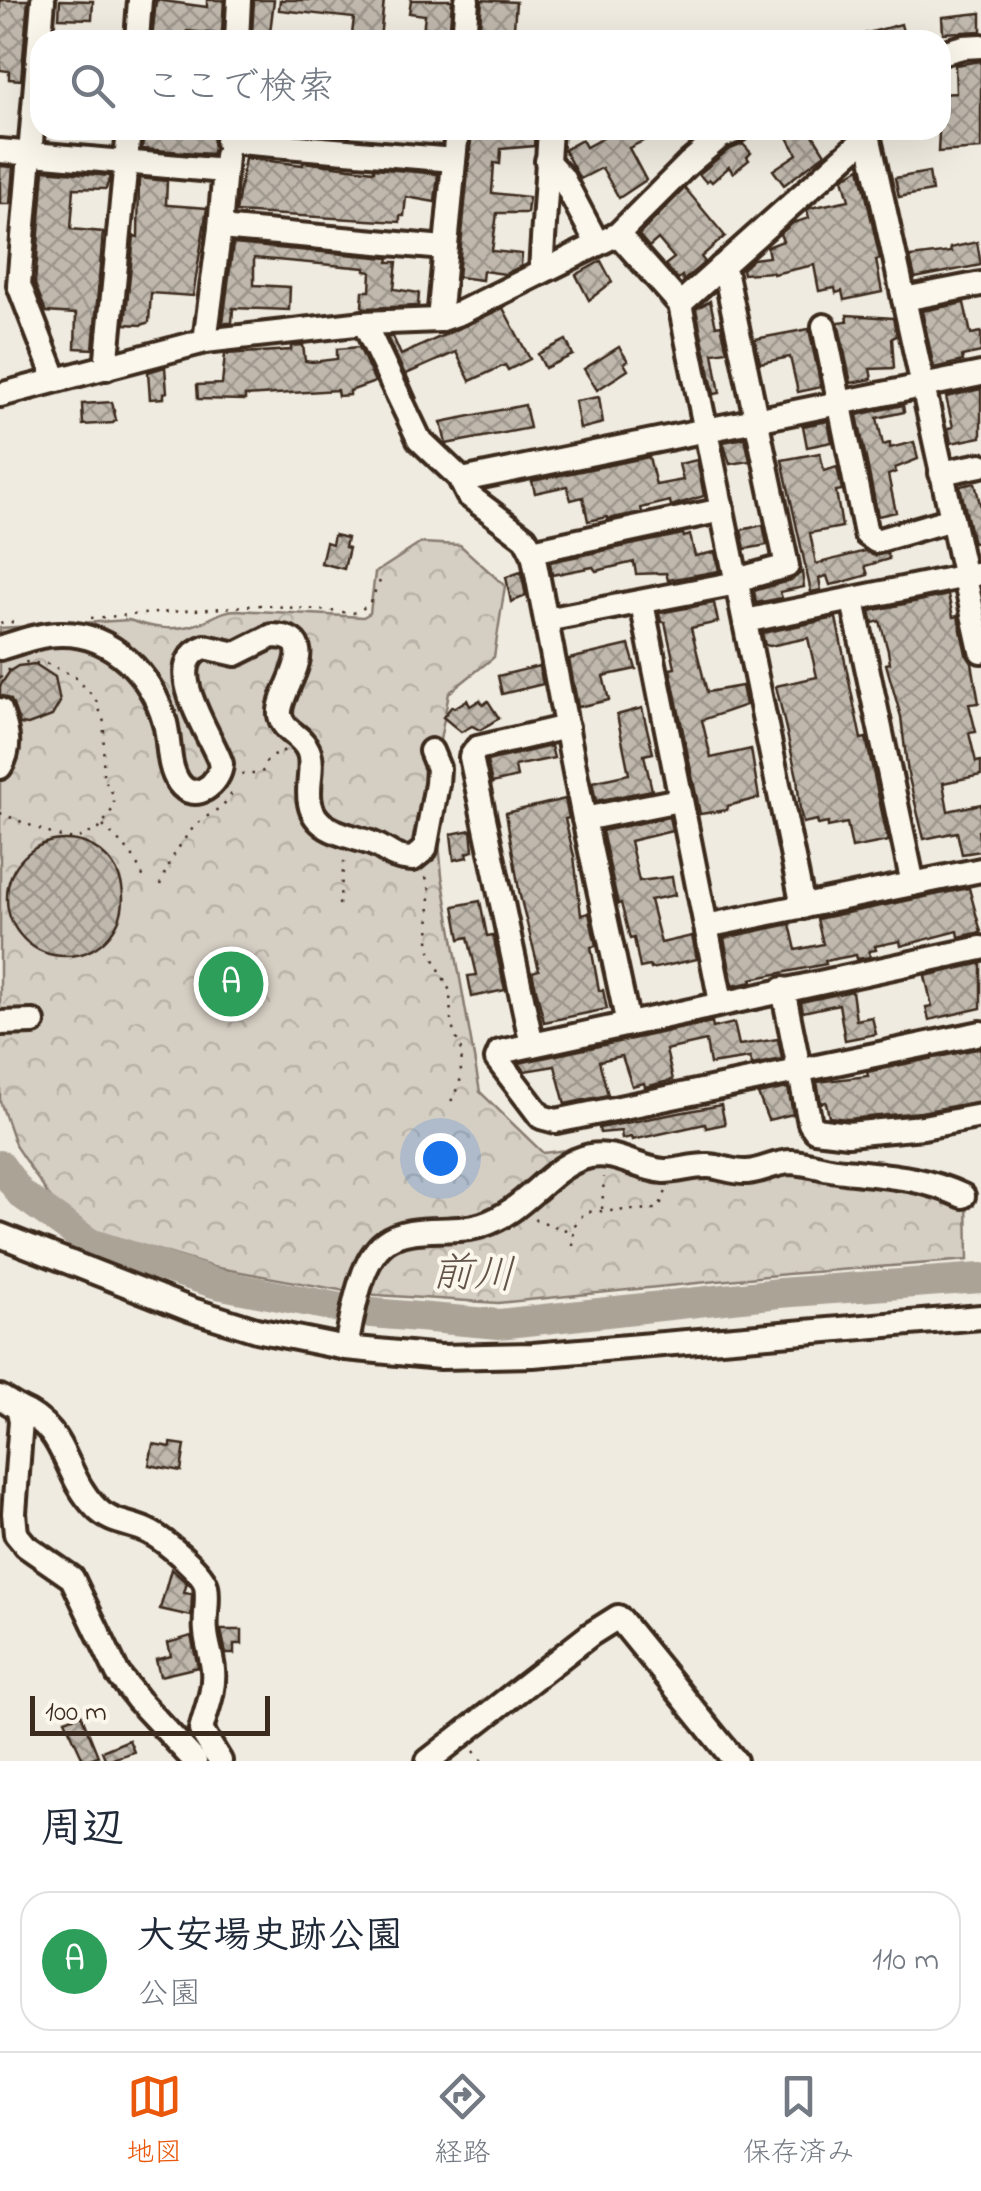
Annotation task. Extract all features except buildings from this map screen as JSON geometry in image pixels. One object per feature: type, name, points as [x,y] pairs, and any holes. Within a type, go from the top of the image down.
[{"type":"street","points":[[40,30],[43,0]]},
{"type":"street","points":[[137,30],[140,0]]},
{"type":"street","points":[[237,30],[239,0]]},
{"type":"street","points":[[465,30],[467,0]]},
{"type":"street","points":[[951,50],[981,46]]},
{"type":"street","points":[[30,140],[19,285],[55,378]]},
{"type":"street","points":[[106,368],[128,140]]},
{"type":"street","points":[[205,341],[228,140]]},
{"type":"street","points":[[266,140],[454,160]]},
{"type":"street","points":[[439,320],[456,140]]},
{"type":"street","points":[[541,271],[549,140]]},
{"type":"street","points":[[0,395],[205,341],[439,320],[462,312],[608,239],[716,140]]},
{"type":"street","points":[[680,304],[859,140]]},
{"type":"street","points":[[870,140],[952,519],[973,574],[981,651]]},
{"type":"street","points":[[0,151],[224,170]]},
{"type":"street","points":[[547,161],[608,239],[680,304],[803,907]]},
{"type":"street","points":[[220,228],[444,248]]},
{"type":"street","points":[[546,620],[736,582],[787,566],[726,276],[721,268]]},
{"type":"street","points":[[904,299],[981,284]]},
{"type":"street","points":[[364,324],[418,440],[462,480],[468,494],[524,538],[532,551],[628,1024]]},
{"type":"street","points":[[824,326],[866,534],[876,540],[952,519]]},
{"type":"street","points":[[462,480],[981,374]]},
{"type":"street","points":[[942,473],[981,464]]},
{"type":"street","points":[[532,551],[722,510]]},
{"type":"street","points":[[745,622],[973,574]]},
{"type":"street","points":[[852,601],[913,884]]},
{"type":"street","points":[[642,602],[678,800],[721,1002]]},
{"type":"street","points":[[0,648],[63,634],[87,637],[118,652],[152,690],[164,719],[176,778],[186,790],[196,792],[216,781],[221,764],[196,713],[187,663],[198,649],[206,647],[236,654],[272,636],[280,636],[297,647],[300,656],[280,702],[284,726],[302,740],[311,755],[310,807],[324,824],[347,838],[371,843],[395,858],[414,859],[425,849],[438,784],[438,768],[431,751]]},
{"type":"street","points":[[0,710],[8,736],[6,758],[0,768]]},
{"type":"street","points":[[532,1045],[471,757],[477,748],[566,728]]},
{"type":"street","points":[[584,819],[678,800]]},
{"type":"street","points":[[706,926],[981,870]]},
{"type":"street","points":[[981,948],[500,1052],[497,1059],[541,1117],[556,1121],[981,1033]]},
{"type":"street","points":[[783,989],[810,1123],[820,1133],[923,1127],[981,1116]]},
{"type":"street","points":[[0,1023],[33,1022]]},
{"type":"street","points":[[346,1348],[355,1300],[380,1245],[402,1234],[478,1227],[512,1212],[566,1166],[586,1157],[606,1156],[664,1170],[706,1166],[746,1172],[786,1162],[803,1163],[903,1176],[963,1196]]},
{"type":"street","points":[[0,1235],[189,1309],[256,1330],[346,1348],[440,1357],[533,1355],[978,1317]]},
{"type":"street","points":[[9,1403],[22,1432],[14,1513],[16,1534],[26,1546],[72,1578],[118,1674],[194,1761]]},
{"type":"street","points":[[9,1403],[42,1419],[62,1446],[86,1496],[109,1520],[151,1532],[199,1573],[206,1585],[206,1632],[213,1669],[213,1689],[201,1730],[220,1761]]},
{"type":"street","points":[[428,1761],[576,1645],[618,1618],[734,1761]]},
{"type":"path","points":[[86,618],[242,605],[353,613],[368,606],[380,581]]},
{"type":"path","points":[[0,623],[16,622]]},
{"type":"path","points":[[0,678],[18,663],[48,664],[74,676],[95,698],[104,722],[104,778],[114,802],[102,825],[76,839],[56,836],[0,813]]},
{"type":"path","points":[[160,885],[192,830],[230,800],[236,779],[245,773],[259,774],[266,759],[286,748],[292,732]]},
{"type":"path","points":[[102,825],[131,853],[146,882]]},
{"type":"path","points":[[339,905],[347,838]]},
{"type":"path","points":[[414,859],[430,891],[428,943],[431,957],[450,991],[452,1024],[462,1053],[460,1082],[448,1108]]},
{"type":"path","points":[[602,1210],[606,1156]]},
{"type":"path","points":[[573,1246],[572,1232],[582,1215],[602,1210],[637,1212],[658,1208],[667,1191],[664,1170]]},
{"type":"path","points":[[537,1191],[530,1210],[534,1219],[572,1232]]},
{"type":"green space","points":[[421,543],[460,545],[505,586],[494,657],[449,693],[433,777],[442,876],[480,1092],[543,1153],[590,1147],[692,1163],[782,1163],[967,1194],[968,1260],[498,1303],[362,1294],[213,1267],[95,1231],[56,1206],[16,1147],[0,1101],[0,628],[129,620],[173,628],[237,610],[363,617],[370,613],[375,573]]},
{"type":"waterway","name":"前川","points":[[0,1165],[21,1194],[90,1243],[217,1284],[361,1312],[499,1324],[779,1293],[981,1278]]},
{"type":"place","name":"大安場史跡公園","points":[[231,984]]}]
